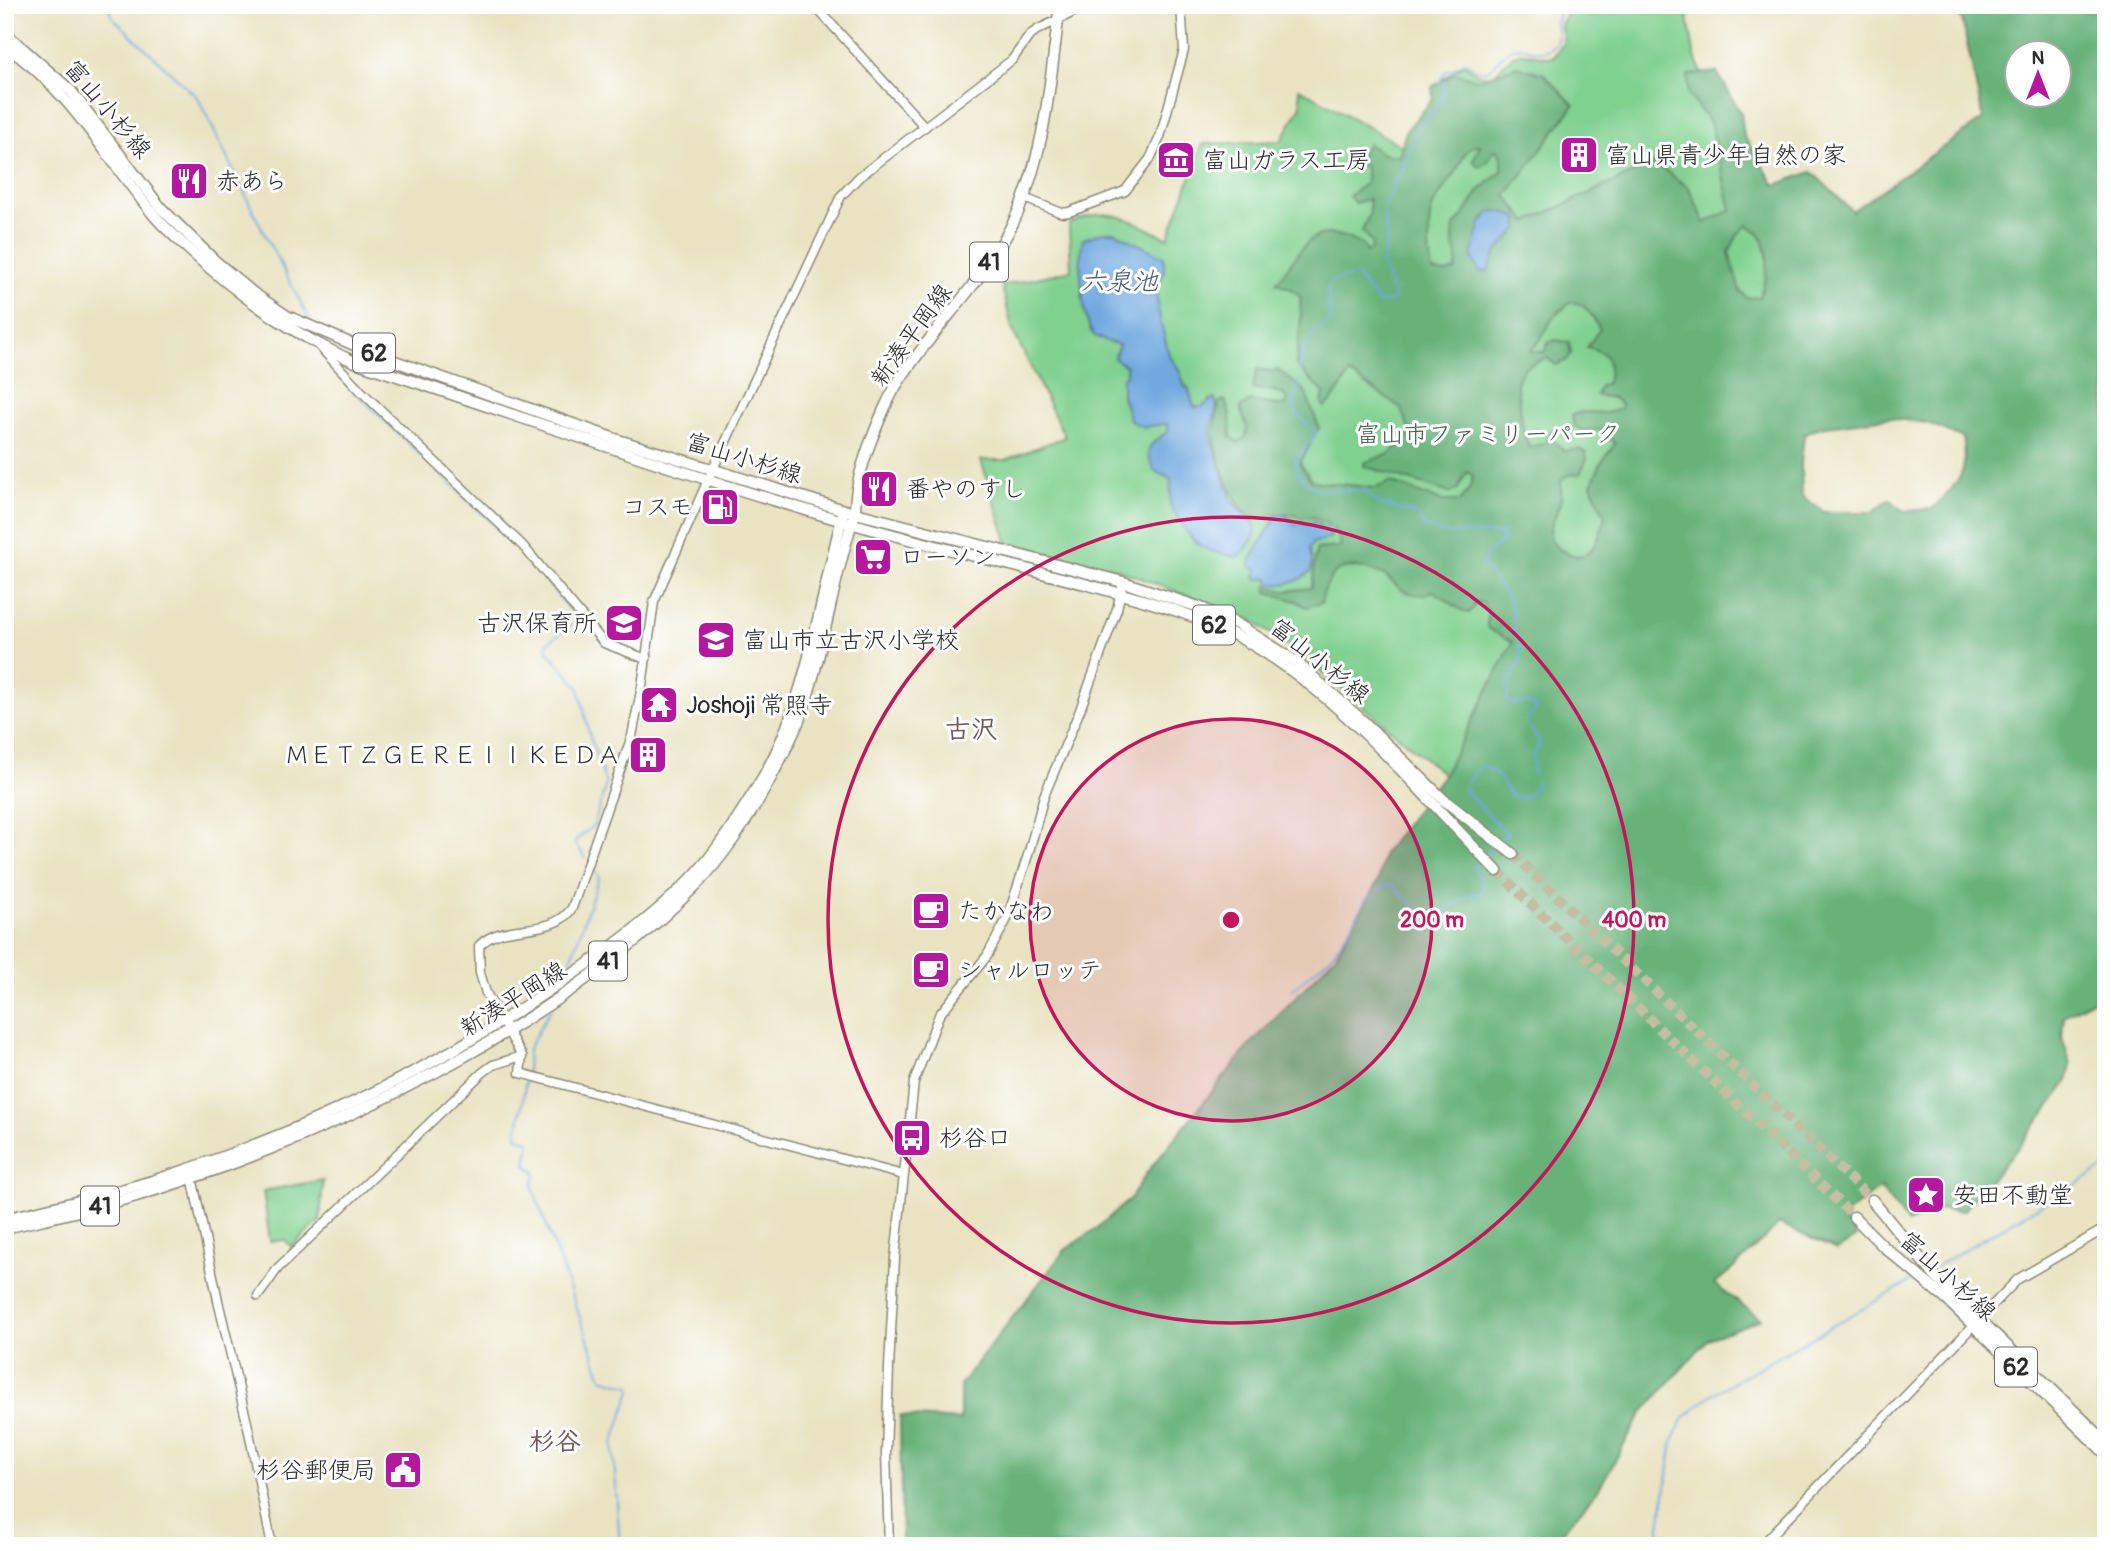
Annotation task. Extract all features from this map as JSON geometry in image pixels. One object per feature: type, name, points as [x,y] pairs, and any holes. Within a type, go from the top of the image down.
[{"type":"main road","points":[[5,12],[9,5]]},
{"type":"main road","name":"新湊平岡線","points":[[5,1228],[131,1198],[340,1109],[505,1027],[592,973],[664,915],[700,880],[743,824],[782,757],[803,710],[848,517],[879,420],[899,381],[995,254],[1024,198],[1044,129],[1060,5]]},
{"type":"main road","name":"富山小杉線","points":[[5,33],[71,91],[161,208],[214,260],[252,292],[288,316],[388,358],[711,475]]},
{"type":"main road","name":"富山小杉線","points":[[5,46],[20,55],[74,109],[154,216],[171,233],[205,265],[290,330],[355,362],[848,517],[1178,610],[1205,621],[1249,643],[1292,671],[1331,702],[1497,871]]},
{"type":"main road","name":"富山小杉線","points":[[848,517],[1123,582],[1199,607],[1237,624],[1295,661],[1363,721],[1444,800],[1513,854]]},
{"type":"main road","name":"新湊平岡線","points":[[5,1219],[191,1172]]},
{"type":"main road","name":"富山小杉線","points":[[1872,1200],[1936,1276],[2106,1442]]},
{"type":"main road","name":"富山小杉線","points":[[1854,1217],[1911,1271],[1947,1300],[2106,1454]]},
{"type":"street","points":[[814,5],[925,127]]},
{"type":"street","points":[[904,1175],[520,1073],[522,1056],[485,993],[480,973],[479,946],[485,940],[496,936],[550,924],[567,916],[572,908],[632,736],[654,602],[841,197],[859,177],[1012,60],[1030,35],[1040,27],[1087,5]]},
{"type":"street","points":[[1024,198],[1062,213],[1069,212],[1125,191],[1145,167],[1160,137],[1184,50],[1181,5]]},
{"type":"street","points":[[318,345],[363,393],[523,546],[604,643],[646,659]]},
{"type":"street","points":[[889,1546],[886,1453],[889,1367],[895,1258],[914,1082],[939,1015],[987,956],[1007,919],[1044,796],[1085,698],[1123,582]]},
{"type":"street","points":[[258,1296],[278,1268],[482,1073],[493,1065],[522,1056]]},
{"type":"street","points":[[191,1172],[272,1546]]},
{"type":"street","points":[[1985,1312],[2018,1279],[2106,1228]]},
{"type":"street","points":[[1761,1546],[1968,1331]]},
{"type":"green space","name":"富山市ファミリーパーク","points":[[1566,5],[1686,5],[1694,54],[1705,82],[1794,227],[1518,836],[1295,650],[1251,620],[1117,569],[1008,544],[981,460],[1005,460],[1065,437],[1012,329],[1002,286],[1071,270],[1069,224],[1108,214],[1130,220],[1168,238],[1203,144],[1281,141],[1301,106],[1299,88],[1416,154],[1444,99],[1441,80],[1464,64],[1479,75],[1493,76],[1507,61],[1520,53],[1553,57],[1564,42],[1561,26],[1567,11]]},
{"type":"green space","points":[[1940,5],[2106,5],[2106,992],[2064,1016],[2062,1037],[2071,1065],[2067,1083],[2017,1149],[1963,1211],[1935,1209],[1908,1223],[1880,1188],[1841,1218],[1857,1237],[1837,1250],[1779,1224],[1714,1284],[1761,1319],[1708,1339],[1643,1412],[1598,1490],[1550,1546],[902,1546],[900,1416],[960,1420],[960,1385],[1065,1250],[1097,1228],[1130,1199],[1148,1171],[1248,1047],[1335,956],[1378,881],[1384,853],[1446,771],[1513,642],[1487,628],[1488,612],[1483,603],[1474,602],[1469,613],[1436,593],[1409,593],[1401,590],[1382,574],[1359,567],[1341,569],[1335,574],[1324,591],[1321,603],[1306,607],[1267,592],[1267,586],[1285,591],[1311,588],[1317,549],[1341,547],[1338,535],[1324,522],[1313,517],[1282,513],[1251,517],[1232,491],[1218,454],[1214,434],[1219,402],[1225,400],[1230,414],[1231,437],[1238,442],[1246,437],[1247,427],[1240,408],[1250,401],[1286,406],[1288,399],[1280,393],[1252,389],[1257,369],[1278,370],[1305,391],[1319,428],[1300,463],[1312,481],[1376,488],[1390,482],[1441,501],[1460,501],[1469,490],[1473,475],[1467,472],[1457,490],[1450,493],[1364,466],[1364,463],[1391,453],[1411,434],[1401,408],[1350,374],[1325,407],[1322,404],[1324,393],[1296,364],[1301,318],[1300,296],[1276,283],[1303,247],[1311,239],[1321,235],[1346,237],[1364,246],[1366,252],[1371,250],[1372,243],[1362,231],[1370,213],[1369,199],[1355,203],[1349,196],[1366,183],[1366,167],[1355,164],[1368,144],[1383,154],[1399,156],[1406,131],[1433,99],[1432,87],[1455,73],[1478,80],[1516,66],[1544,74],[1574,105],[1506,196],[1527,222],[1655,163],[1689,188],[1705,223],[1731,210],[1711,125],[1688,94],[1688,75],[1717,72],[1741,113],[1744,136],[1775,185],[1812,172],[1852,211],[1983,119],[1962,19]],"holes":[[[1475,145],[1480,145],[1473,160],[1479,167],[1488,161],[1494,150],[1498,151],[1502,159],[1502,171],[1479,191],[1454,226],[1456,270],[1445,273],[1432,271],[1429,237],[1431,210],[1463,157]],[[1747,225],[1762,239],[1767,257],[1765,278],[1759,297],[1747,298],[1740,291],[1729,252],[1737,236]],[[1571,302],[1581,305],[1592,315],[1600,329],[1587,347],[1600,352],[1609,363],[1607,383],[1600,386],[1596,395],[1613,398],[1621,404],[1621,408],[1608,413],[1585,412],[1572,415],[1574,426],[1582,430],[1604,430],[1615,444],[1602,461],[1591,485],[1605,515],[1601,531],[1594,546],[1583,555],[1576,556],[1560,549],[1550,535],[1561,500],[1561,481],[1567,475],[1580,474],[1587,459],[1585,452],[1579,449],[1564,451],[1551,438],[1556,431],[1552,429],[1544,444],[1529,447],[1524,434],[1516,382],[1526,366],[1548,358],[1555,365],[1566,361],[1571,354],[1569,342],[1555,340],[1548,343],[1544,352],[1530,351],[1539,342],[1554,316]],[[1887,418],[1928,423],[1963,438],[1963,470],[1954,486],[1932,509],[1905,511],[1889,499],[1873,512],[1824,512],[1802,496],[1804,435],[1819,427]]]},
{"type":"green space","points":[[323,1180],[320,1221],[291,1247],[286,1240],[270,1241],[263,1191]]},
{"type":"water","points":[[1492,211],[1504,212],[1518,218],[1518,229],[1496,252],[1488,271],[1480,272],[1472,257],[1481,222]]},
{"type":"water","name":"六泉池","points":[[1103,232],[1115,232],[1164,257],[1164,271],[1156,291],[1169,355],[1179,369],[1185,387],[1188,387],[1194,407],[1202,407],[1215,399],[1217,408],[1211,426],[1211,439],[1233,503],[1253,521],[1256,528],[1255,536],[1240,557],[1204,548],[1196,543],[1184,528],[1170,506],[1171,479],[1155,471],[1149,456],[1150,447],[1168,431],[1167,424],[1145,427],[1130,420],[1122,396],[1122,378],[1126,375],[1126,366],[1114,358],[1119,345],[1097,337],[1090,328],[1083,303],[1083,239]]},
{"type":"water","points":[[1278,514],[1288,516],[1295,525],[1315,522],[1331,533],[1330,538],[1313,543],[1310,548],[1311,571],[1287,584],[1270,584],[1268,578],[1258,580],[1255,577],[1258,570],[1250,566],[1251,559]]},
{"type":"waterway","points":[[107,5],[112,17],[198,98],[310,320]]},
{"type":"waterway","points":[[1299,374],[1303,350],[1308,339],[1330,320],[1328,286],[1332,280],[1357,276],[1378,302],[1395,299],[1382,264],[1387,239],[1383,207],[1405,165],[1418,128],[1428,119],[1442,98],[1445,91],[1441,79],[1445,72],[1466,62],[1475,69],[1488,71],[1511,49],[1523,48],[1539,52],[1551,48],[1557,42],[1556,25],[1561,5]]},
{"type":"waterway","points":[[325,358],[333,371],[510,540],[578,621],[547,643],[548,651],[579,688],[590,737],[606,784],[594,825],[574,842],[586,858]]},
{"type":"waterway","points":[[1299,380],[1296,414],[1317,432],[1296,463],[1306,482],[1322,490],[1363,489],[1381,505],[1414,513],[1424,525],[1439,533],[1503,534],[1503,541],[1486,555],[1484,566],[1507,597],[1512,609],[1513,628],[1519,640],[1521,660],[1509,681],[1507,700],[1512,704],[1527,702],[1536,706],[1527,719],[1528,726],[1539,740],[1539,746],[1533,753],[1533,774]]},
{"type":"waterway","points":[[1502,839],[1507,833],[1464,790],[1467,782],[1481,765],[1497,775],[1508,792],[1515,797],[1528,796],[1536,781]]},
{"type":"waterway","points":[[1487,854],[1495,845]]},
{"type":"waterway","points":[[1293,989],[1331,956],[1367,898],[1392,885],[1423,915],[1436,916],[1465,897],[1482,893],[1484,883],[1473,868],[1481,860]]},
{"type":"waterway","points":[[566,974],[599,877],[591,866]]},
{"type":"waterway","points":[[527,1073],[528,1049],[551,1008]]},
{"type":"waterway","points":[[526,1079],[517,1136],[530,1142],[526,1165],[536,1172],[533,1188],[602,1378],[632,1387],[613,1444],[620,1546]]},
{"type":"waterway","points":[[1935,1267],[2106,1167]]},
{"type":"waterway","points":[[1657,1546],[1673,1441],[1684,1418],[1711,1395],[1915,1279]]},
{"type":"waterway","points":[[842,1546],[852,1539],[868,1539]]},
{"type":"tunnel","points":[[1513,854],[1872,1200]]},
{"type":"tunnel","points":[[1497,871],[1854,1217]]},
{"type":"place","name":"富山県青少年自然の家","points":[[1579,155]]},
{"type":"place","name":"富山ガラス工房","points":[[1176,160]]},
{"type":"place","name":"赤あら","points":[[189,181]]},
{"type":"place","name":"番やのすし","points":[[879,489]]},
{"type":"place","name":"コスモ","points":[[720,507]]},
{"type":"place","name":"ローソン","points":[[873,557]]},
{"type":"place","name":"古沢保育所","points":[[624,623]]},
{"type":"place","name":"富山市立古沢小学校","points":[[716,640]]},
{"type":"place","name":"Joshoji 常照寺","points":[[659,705]]},
{"type":"place","name":"ＭＥＴＺＧＥＲＥＩＩＫＥＤＡ","points":[[648,755]]},
{"type":"place","name":"たかなわ","points":[[931,911]]},
{"type":"place","name":"シャルロッテ","points":[[931,970]]},
{"type":"place","name":"杉谷口","points":[[912,1138]]},
{"type":"place","name":"安田不動堂","points":[[1926,1195]]},
{"type":"place","name":"杉谷郵便局","points":[[403,1470]]},
{"type":"district","name":"古沢","points":[[971,729]]},
{"type":"district","name":"杉谷","points":[[555,1441]]}]
